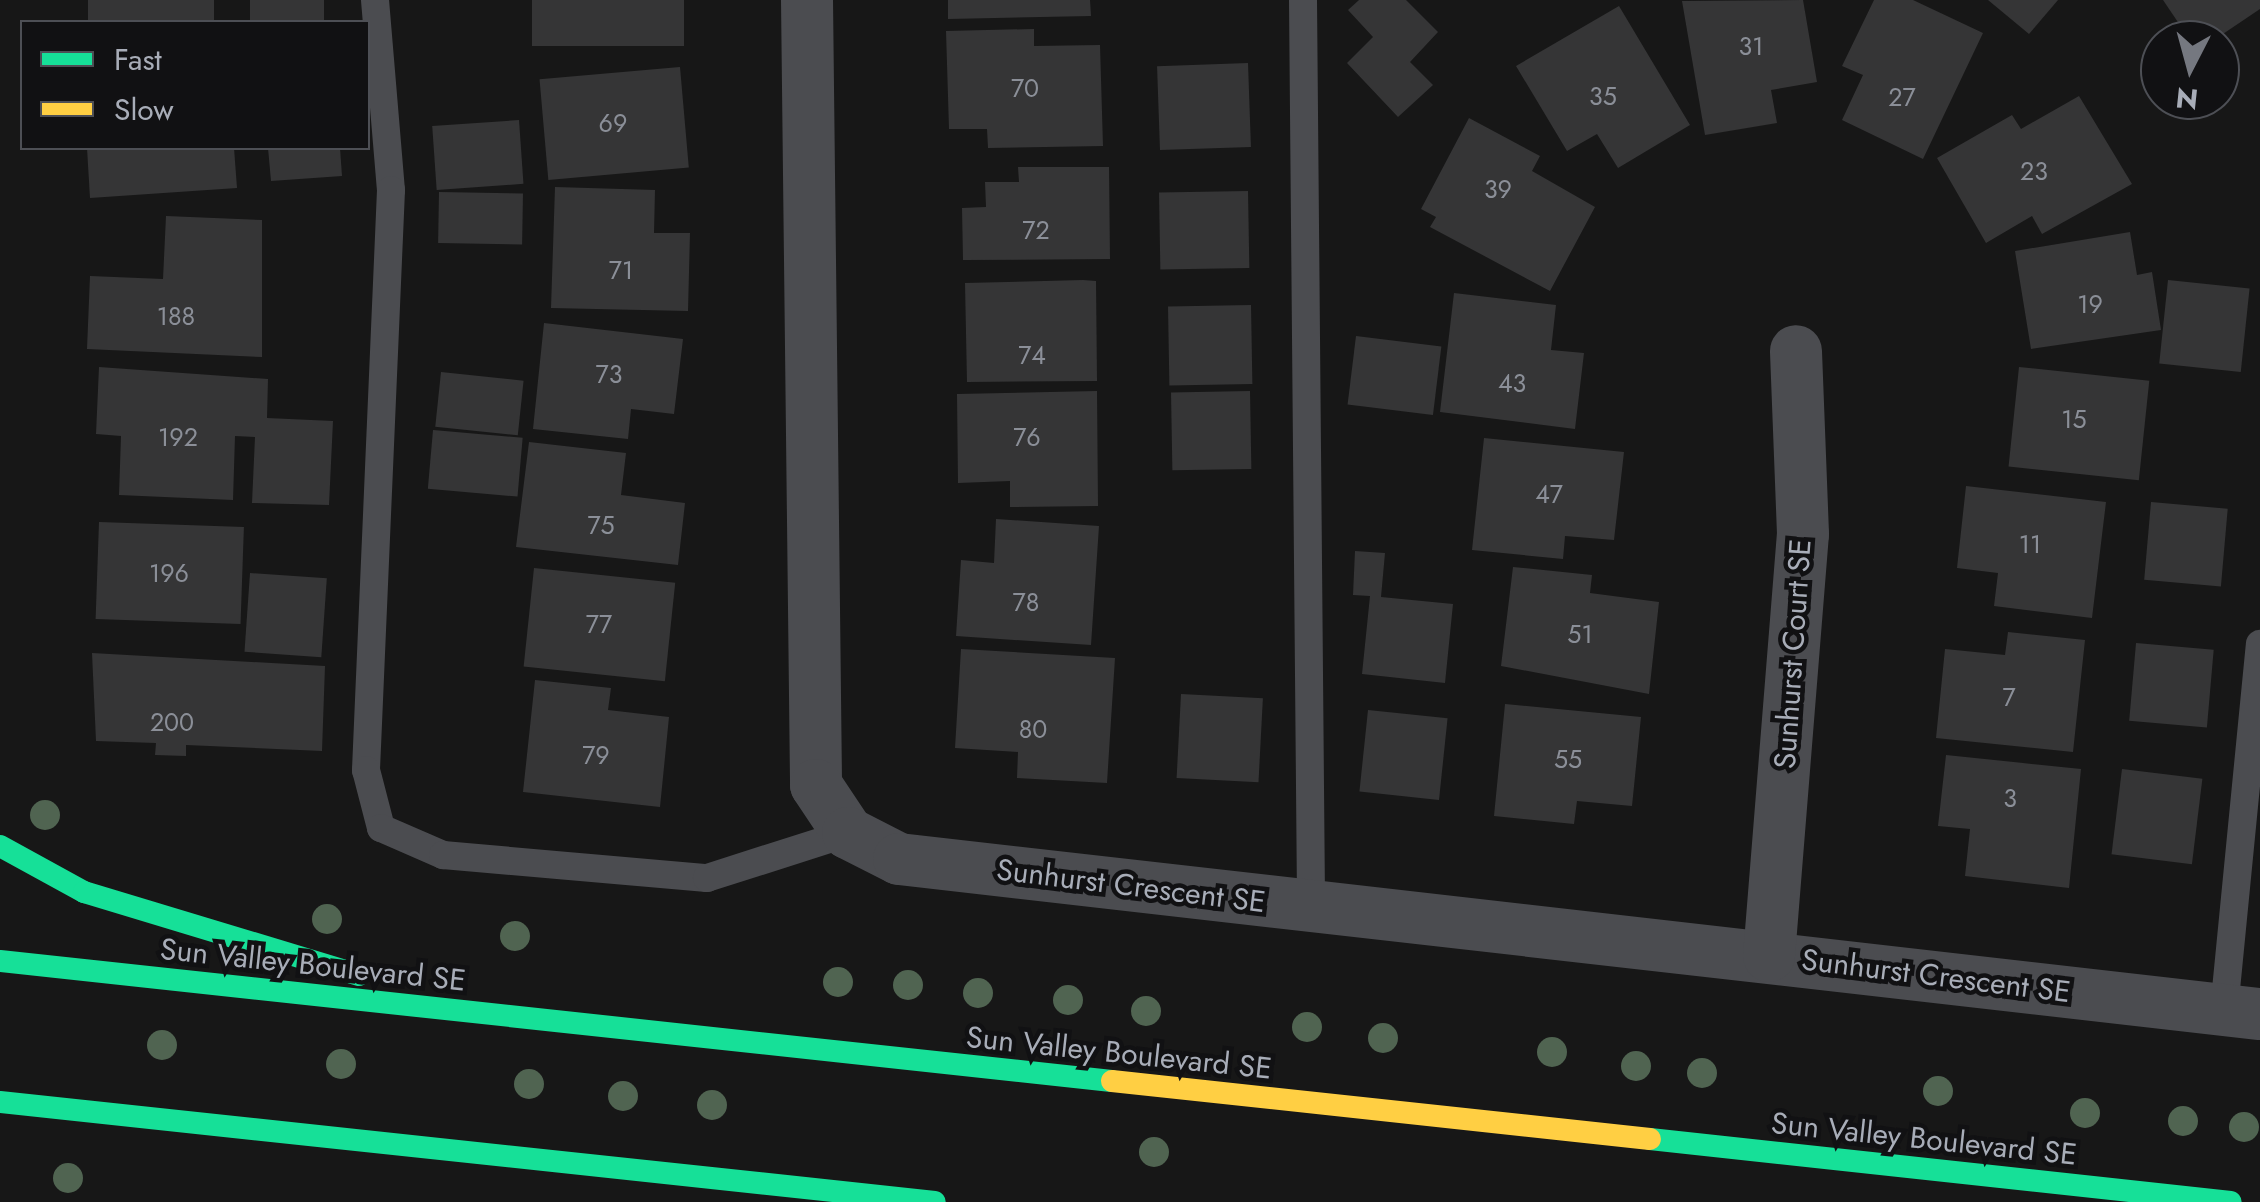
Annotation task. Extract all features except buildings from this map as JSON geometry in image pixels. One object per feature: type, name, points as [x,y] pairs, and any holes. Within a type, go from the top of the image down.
[{"type":"main road","points":[[0,846],[84,892],[496,1015]]},
{"type":"main road","name":"Sun Valley Boulevard SE","points":[[0,961],[2231,1202]]},
{"type":"main road","points":[[0,1102],[934,1202]]},
{"type":"street","points":[[808,0],[816,784],[848,834]]},
{"type":"street","name":"Sunhurst Court SE","points":[[1769,956],[1803,534],[1796,351]]},
{"type":"street","name":"Sunhurst Crescent SE","points":[[848,834],[899,860],[2242,1012]]},
{"type":"lane","points":[[375,0],[391,190],[366,770],[381,828],[443,855],[707,878],[848,834]]},
{"type":"lane","points":[[1303,0],[1311,907]]},
{"type":"lane","points":[[2242,1012],[2260,644]]},
{"type":"traffic: fast","points":[[0,846],[84,892],[359,975]]},
{"type":"traffic: fast","points":[[0,961],[1112,1081]]},
{"type":"traffic: fast","points":[[0,1102],[935,1202]]},
{"type":"traffic: fast","points":[[1650,1139],[2231,1202]]},
{"type":"traffic: slow","points":[[1112,1081],[1650,1139]]}]
